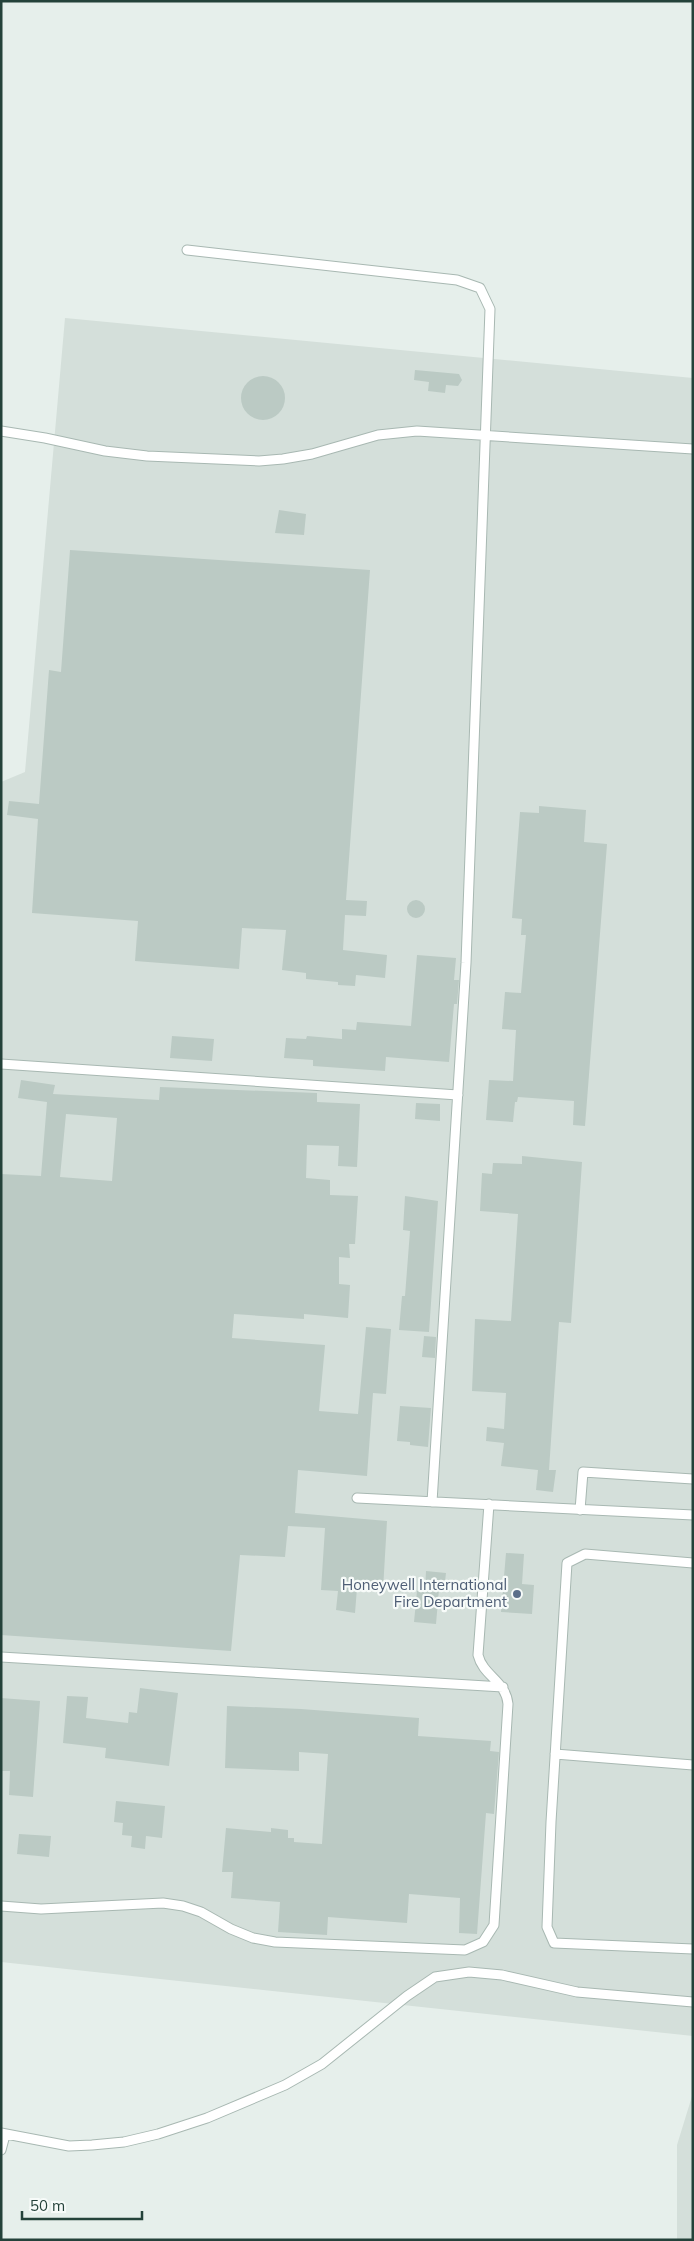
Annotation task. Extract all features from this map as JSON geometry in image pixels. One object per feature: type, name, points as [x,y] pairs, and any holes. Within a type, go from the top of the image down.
[{"type":"lane","points":[[187,250],[457,280],[480,288],[490,309],[466,963],[432,1502]]},
{"type":"lane","points":[[1,431],[105,451],[147,456],[260,461],[283,460],[312,454],[378,435],[417,431],[693,448]]},
{"type":"lane","points":[[1,1064],[458,1095]]},
{"type":"lane","points":[[580,1510],[583,1472],[693,1479]]},
{"type":"lane","points":[[357,1498],[693,1515]]},
{"type":"lane","points":[[1,1906],[41,1909],[163,1903],[201,1912],[231,1929],[252,1938],[275,1942],[465,1950],[474,1948],[484,1942],[494,1926],[508,1704],[503,1687],[484,1670],[478,1655],[489,1504]]},
{"type":"lane","points":[[693,1562],[586,1554],[567,1563],[547,1927],[554,1943],[693,1949]]},
{"type":"lane","points":[[1,1657],[503,1687]]},
{"type":"lane","points":[[556,1754],[693,1765]]},
{"type":"lane","points":[[1,2150],[3,2134],[69,2146],[92,2145],[124,2142],[158,2134],[206,2118],[276,2089],[322,2064],[407,1996],[435,1977],[469,1972],[502,1975],[577,1992],[693,2002]]},
{"type":"shaded area","points":[[65,318],[693,378],[693,2036],[1,1962],[1,782],[25,772]]},
{"type":"shaded area","points":[[693,2093],[693,2240],[677,2240],[677,2145]]},
{"type":"building","points":[[415,370],[459,374],[462,380],[458,386],[446,385],[445,393],[428,391],[429,382],[414,380]]},
{"type":"building","points":[[263,376],[275,380],[281,386],[285,398],[281,410],[275,416],[263,420],[251,416],[245,410],[241,398],[245,386],[251,380]]},
{"type":"building","points":[[279,510],[306,514],[304,535],[275,533]]},
{"type":"building","points":[[70,550],[370,570],[346,900],[367,901],[366,916],[345,915],[343,950],[387,955],[385,978],[356,975],[355,986],[338,985],[338,982],[306,979],[306,973],[282,970],[286,930],[242,928],[239,969],[135,961],[138,921],[32,913],[38,819],[7,815],[9,801],[39,804],[49,670],[61,672]]},
{"type":"building","points":[[539,806],[586,810],[584,842],[607,844],[585,1126],[573,1125],[574,1101],[518,1097],[517,1102],[515,1102],[513,1122],[486,1120],[489,1080],[513,1081],[516,1030],[502,1029],[505,992],[521,993],[526,935],[521,935],[522,919],[512,918],[520,812],[539,813]]},
{"type":"building","points":[[416,900],[423,902],[425,909],[423,916],[416,918],[409,916],[407,909],[409,902]]},
{"type":"building","points":[[417,955],[456,958],[454,980],[459,980],[457,1004],[454,1004],[449,1062],[386,1057],[385,1071],[313,1066],[313,1060],[284,1058],[286,1038],[306,1039],[307,1036],[342,1039],[342,1029],[356,1030],[357,1022],[411,1026]]},
{"type":"building","points":[[172,1036],[214,1039],[212,1061],[170,1058]]},
{"type":"building","points":[[21,1080],[55,1085],[53,1094],[159,1100],[160,1087],[317,1093],[317,1102],[360,1104],[357,1167],[338,1166],[339,1146],[307,1145],[306,1178],[330,1180],[330,1195],[358,1196],[355,1244],[349,1244],[350,1258],[339,1257],[339,1284],[350,1285],[348,1318],[304,1314],[304,1319],[234,1314],[232,1338],[325,1345],[319,1411],[358,1414],[366,1327],[391,1329],[386,1394],[373,1393],[367,1476],[298,1470],[295,1513],[387,1521],[383,1590],[357,1588],[355,1613],[336,1610],[338,1591],[321,1590],[325,1528],[288,1526],[285,1557],[240,1555],[231,1651],[1,1635],[1,1174],[41,1176],[47,1102],[18,1098]],"holes":[[[66,1114],[117,1118],[112,1181],[60,1177]]]},
{"type":"building","points":[[416,1103],[440,1104],[440,1121],[415,1119]]},
{"type":"building","points":[[522,1156],[582,1162],[571,1323],[559,1322],[549,1470],[556,1470],[553,1492],[536,1490],[538,1470],[501,1466],[504,1443],[486,1441],[487,1427],[504,1429],[506,1393],[472,1391],[475,1319],[511,1321],[518,1214],[480,1211],[482,1173],[492,1174],[493,1163],[522,1164]]},
{"type":"building","points":[[405,1196],[438,1201],[429,1332],[399,1330],[402,1296],[405,1296],[410,1231],[403,1230]]},
{"type":"building","points":[[424,1336],[436,1337],[435,1358],[422,1357]]},
{"type":"building","points":[[400,1406],[431,1408],[428,1447],[397,1441]]},
{"type":"building","points":[[506,1553],[524,1554],[522,1584],[534,1585],[532,1614],[501,1612]]},
{"type":"building","points":[[426,1571],[446,1573],[444,1590],[439,1589],[436,1624],[414,1622],[417,1591],[425,1591]]},
{"type":"building","points":[[140,1688],[178,1693],[169,1766],[105,1758],[106,1748],[63,1743],[67,1696],[88,1697],[86,1718],[128,1723],[129,1712],[137,1713]]},
{"type":"building","points":[[1,1698],[40,1701],[33,1797],[9,1795],[10,1771],[1,1771]]},
{"type":"building","points":[[227,1706],[301,1709],[419,1718],[418,1736],[491,1741],[490,1751],[499,1752],[494,1814],[486,1813],[477,1934],[459,1933],[460,1898],[409,1894],[407,1923],[328,1917],[327,1935],[278,1932],[280,1902],[231,1898],[233,1872],[222,1872],[226,1828],[271,1832],[271,1828],[288,1830],[288,1838],[294,1838],[294,1842],[322,1844],[328,1754],[299,1752],[299,1771],[225,1768]]},
{"type":"building","points":[[116,1801],[165,1806],[162,1838],[146,1836],[145,1849],[131,1847],[132,1836],[122,1835],[123,1823],[114,1822]]},
{"type":"building","points":[[19,1834],[51,1836],[49,1857],[17,1854]]},
{"type":"place","name":"Honeywell International Fire Department","points":[[517,1594]]}]
